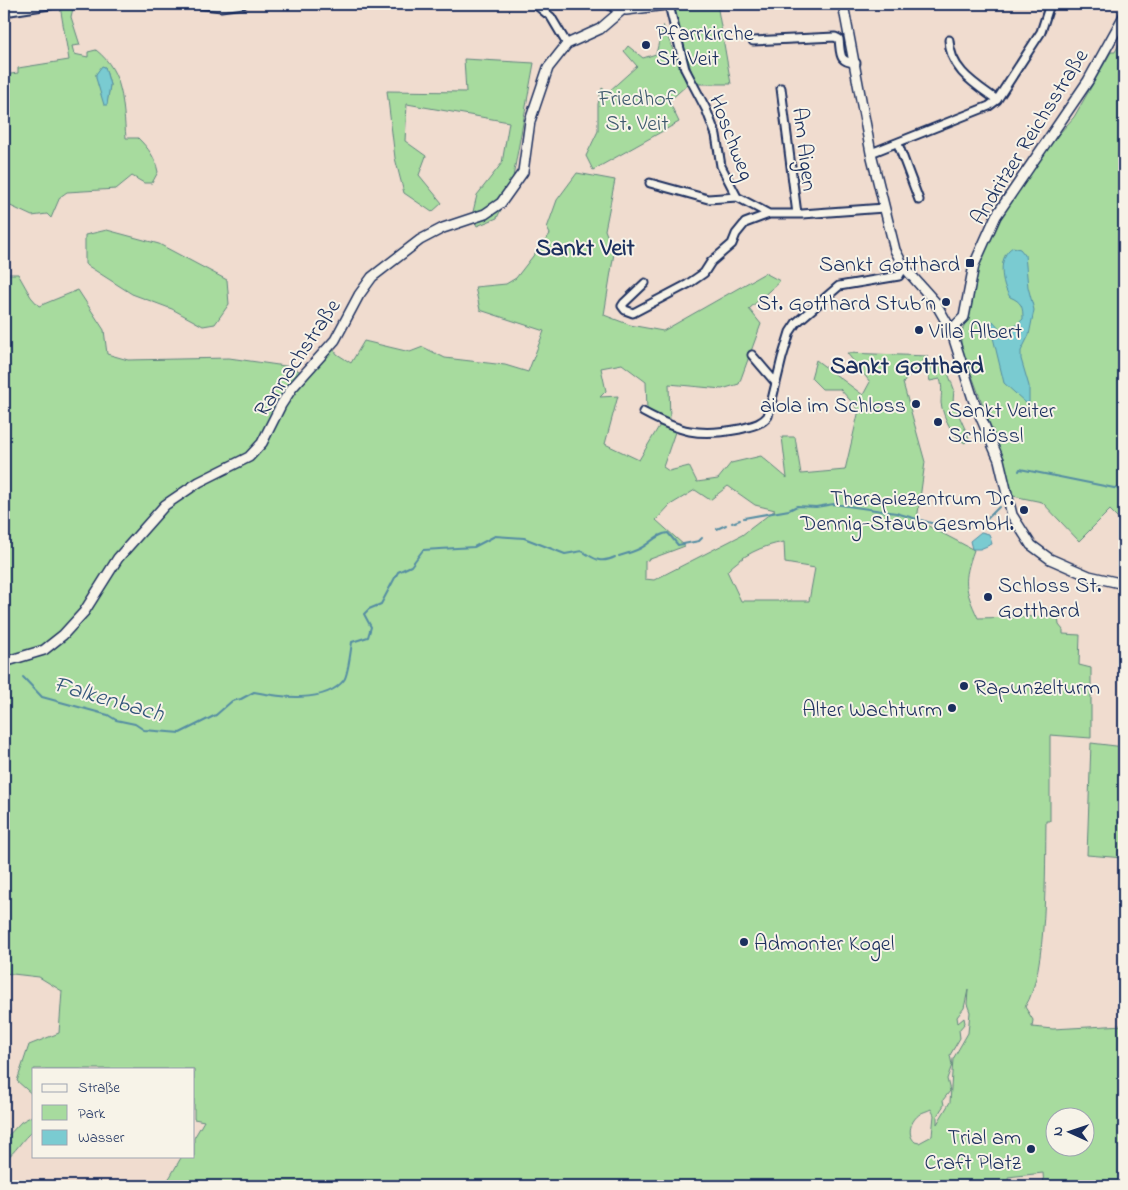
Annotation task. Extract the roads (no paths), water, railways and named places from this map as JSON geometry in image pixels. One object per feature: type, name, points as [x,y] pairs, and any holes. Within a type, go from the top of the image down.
[{"type":"street","points":[[4,12],[56,4]]},
{"type":"street","points":[[196,4],[221,7],[244,4]]},
{"type":"street","points":[[535,4],[552,17],[567,44]]},
{"type":"street","points":[[608,4],[622,10],[671,4]]},
{"type":"street","name":"Hoschweg","points":[[671,4],[686,69],[713,126],[721,166],[737,197]]},
{"type":"street","points":[[843,4],[856,63],[871,153],[895,250],[904,268],[929,294],[951,330],[971,394],[999,460],[1012,515],[1031,545],[1050,558],[1089,576],[1124,584]]},
{"type":"street","points":[[871,153],[898,144],[990,106],[997,100],[1041,32],[1050,4]]},
{"type":"street","name":"Rannachstraße","points":[[4,662],[44,650],[63,635],[84,612],[118,558],[165,505],[199,482],[250,457],[262,443],[281,405],[292,388],[335,340],[359,295],[372,277],[420,240],[443,228],[485,214],[501,203],[523,172],[534,104],[548,68],[567,44],[600,29],[622,10]]},
{"type":"street","name":"Andritzer Reichsstraße","points":[[951,330],[964,317],[974,265],[996,216],[1088,80],[1124,16]]},
{"type":"street","points":[[754,40],[835,37],[839,39],[842,60],[846,63],[856,63]]},
{"type":"street","points":[[949,40],[949,50],[965,77],[997,100]]},
{"type":"street","name":"Am Aigen","points":[[781,88],[797,214]]},
{"type":"street","points":[[898,144],[918,200]]},
{"type":"street","name":"Hoschweg","points":[[650,183],[666,185],[708,199],[737,197],[769,214],[884,208]]},
{"type":"street","points":[[645,283],[624,303],[622,306],[625,310],[633,313],[688,284],[704,273],[711,262],[732,244],[736,234],[746,223],[769,214]]},
{"type":"street","points":[[642,412],[660,421],[698,434],[713,434],[750,427],[764,421],[768,416],[784,349],[796,323],[838,286],[899,276],[904,268]]},
{"type":"street","points":[[752,356],[776,383]]},
{"type":"water","points":[[102,66],[105,67],[110,85],[107,105],[104,105],[96,78],[96,74]]},
{"type":"water","points":[[1013,247],[1020,249],[1025,255],[1028,287],[1034,310],[1029,335],[1021,351],[1021,359],[1029,386],[1029,403],[1026,403],[1004,383],[991,329],[993,321],[1000,329],[1010,331],[1023,319],[1021,305],[1010,297],[1003,278],[1003,263],[1008,251]]},
{"type":"water","points":[[981,532],[989,534],[992,544],[980,549],[972,549],[970,541]]},
{"type":"waterway","name":"Falkenbach","points":[[1019,471],[1020,469],[1124,490]]},
{"type":"waterway","name":"Falkenbach","points":[[744,518],[789,510],[797,506],[816,507],[834,504],[896,513],[938,525],[956,525]]},
{"type":"waterway","name":"Falkenbach","points":[[963,525],[984,522],[999,507]]},
{"type":"waterway","name":"Falkenbach","points":[[732,523],[740,520]]},
{"type":"waterway","name":"Falkenbach","points":[[717,529],[726,525]]},
{"type":"waterway","name":"Falkenbach","points":[[619,556],[639,549],[656,537],[668,533],[678,545],[699,541],[702,538]]},
{"type":"waterway","name":"Falkenbach","points":[[23,677],[42,697],[108,715],[116,720],[135,724],[144,730],[180,733],[216,715],[232,701],[241,699],[254,692],[276,696],[302,697],[326,693],[336,688],[344,680],[352,642],[368,637],[371,627],[364,614],[369,609],[381,604],[398,572],[411,566],[423,550],[474,547],[495,536],[524,538],[565,554],[582,551],[602,560],[615,557]]},
{"type":"place","name":"Pfarrkirche St. Veit","points":[[646,45]]},
{"type":"place","name":"Sankt Gotthard","points":[[970,263]]},
{"type":"place","name":"St. Gotthard Stub´n","points":[[946,302]]},
{"type":"place","name":"Villa Albert","points":[[919,330]]},
{"type":"place","name":"aiola im Schloss","points":[[916,404]]},
{"type":"place","name":"Sankt Veiter Schlössl","points":[[938,422]]},
{"type":"place","name":"Therapiezentrum Dr. Dennig-Staub GesmbH.","points":[[1024,510]]},
{"type":"place","name":"Schloss St. Gotthard","points":[[988,597]]},
{"type":"place","name":"Rapunzelturm","points":[[964,686]]},
{"type":"place","name":"Alter Wachturm","points":[[952,708]]},
{"type":"place","name":"Admonter Kogel","points":[[744,942]]},
{"type":"place","name":"Trial am Craft Platz","points":[[1031,1149]]},
{"type":"district","name":"Sankt Veit","points":[[585,247]]},
{"type":"district","name":"Sankt Gotthard","points":[[907,365]]},
{"type":"park label","name":"Friedhof St. Veit","points":[[637,110]]}]
